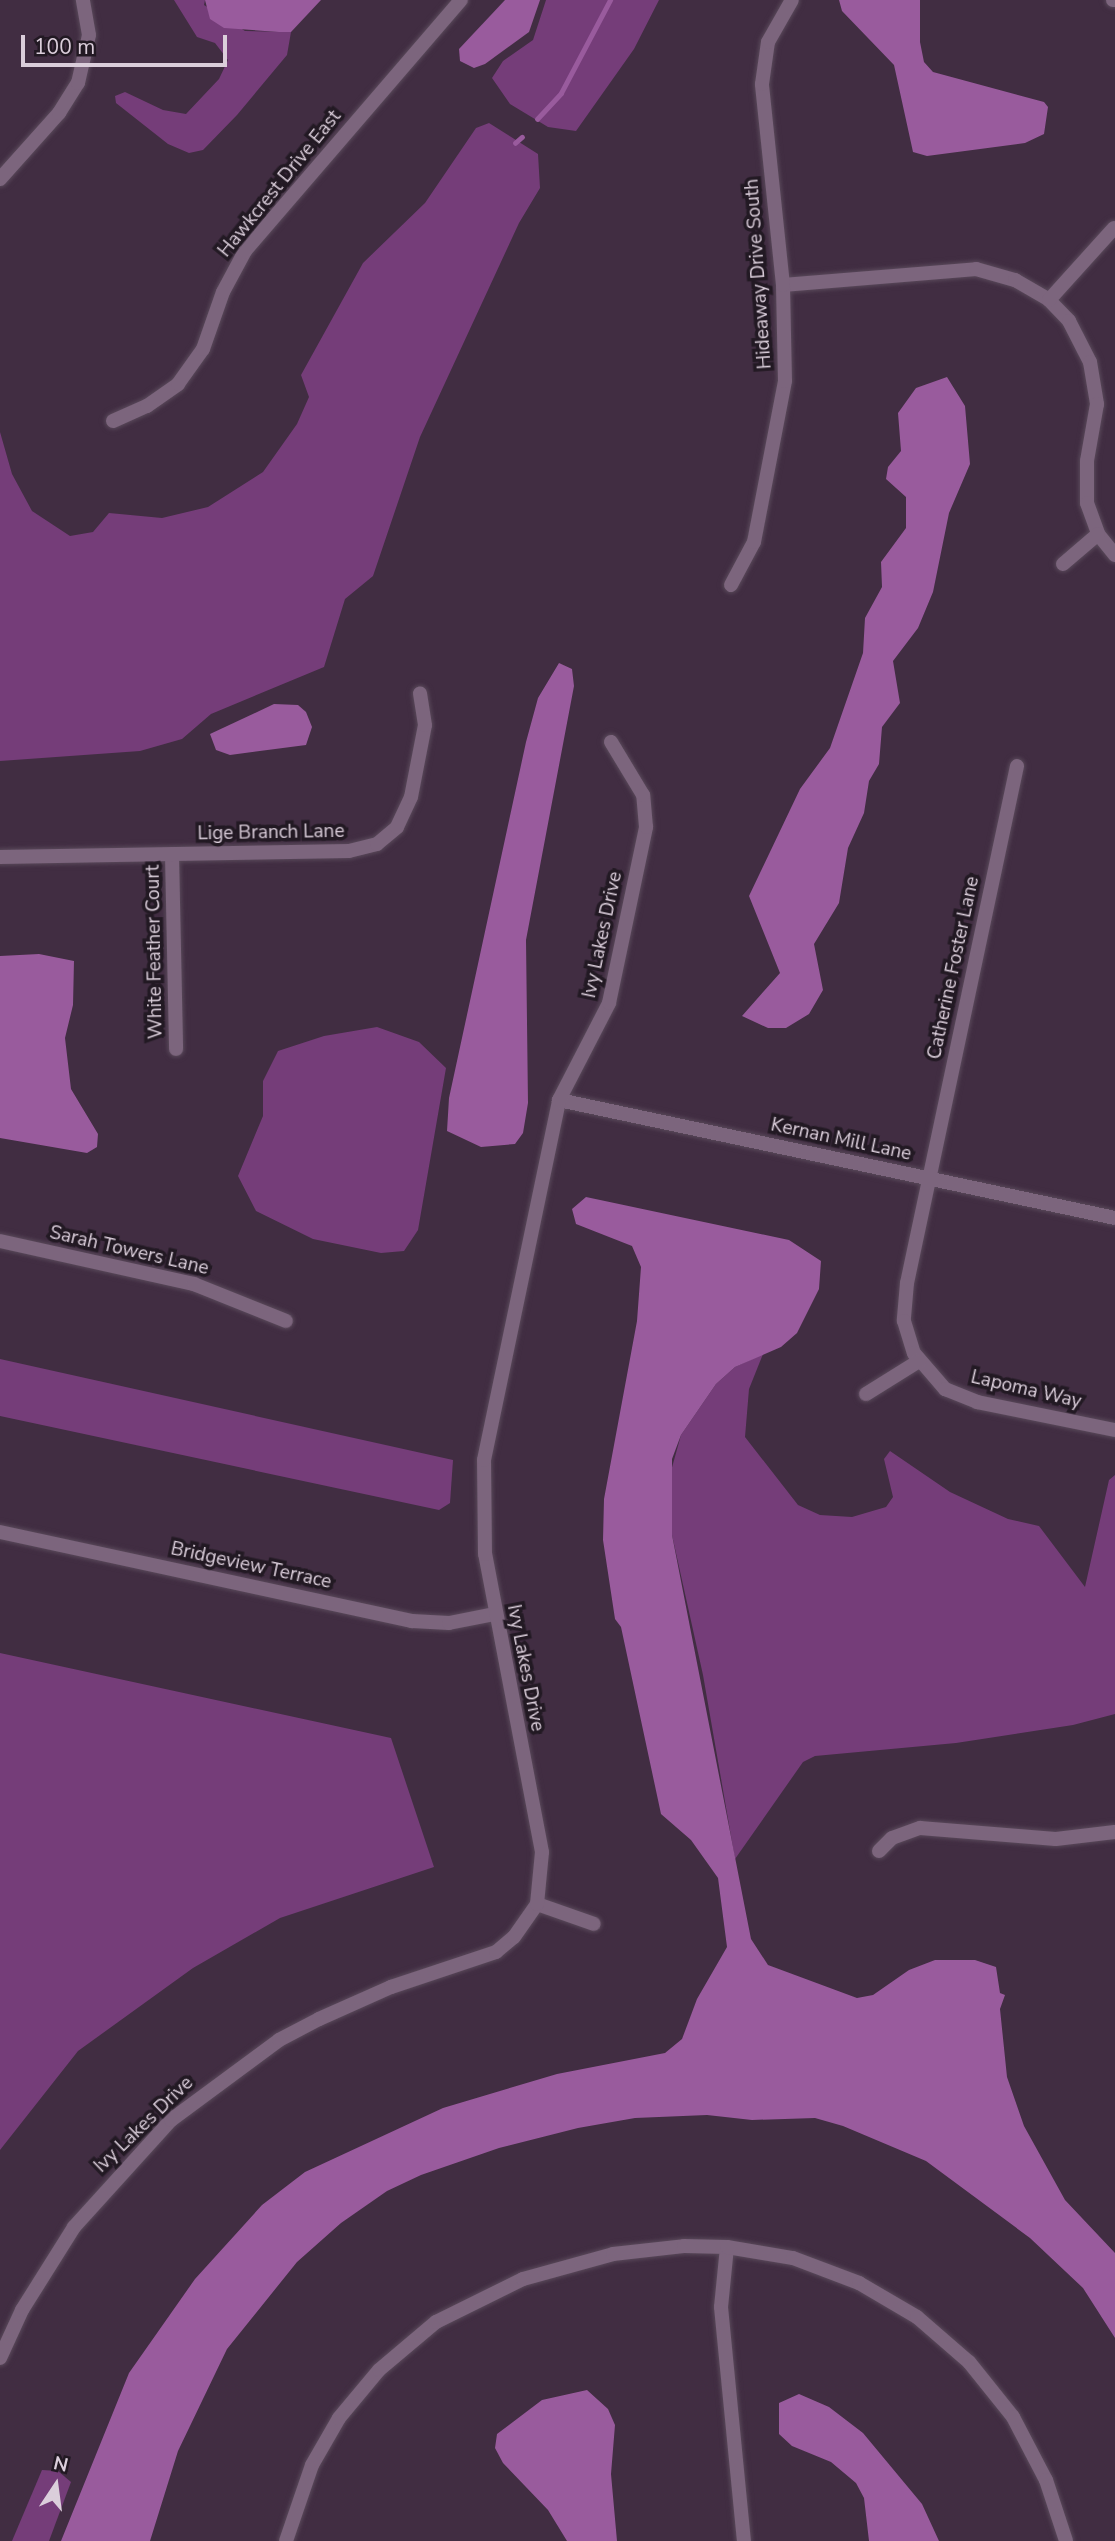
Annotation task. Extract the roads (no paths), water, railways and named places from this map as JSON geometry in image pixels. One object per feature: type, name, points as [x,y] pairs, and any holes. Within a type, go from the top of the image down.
[{"type":"street","points":[[0,179],[59,113],[78,83],[89,35],[83,0]]},
{"type":"street","name":"Hawkcrest Drive East","points":[[113,421],[161,398],[193,366],[245,251],[461,0]]},
{"type":"street","name":"Hideaway Drive South","points":[[731,585],[754,542],[782,407],[787,347],[762,84],[768,42],[792,0]]},
{"type":"street","points":[[1049,300],[1114,228]]},
{"type":"street","points":[[783,285],[976,269],[1015,279],[1049,300],[1080,338],[1095,382],[1095,426],[1085,482],[1098,534],[1115,555]]},
{"type":"street","points":[[1063,564],[1098,534]]},
{"type":"street","name":"Lige Branch Lane","points":[[0,857],[349,851],[377,844],[404,816],[411,797],[425,725],[420,693]]},
{"type":"street","name":"Ivy Lakes Drive","points":[[0,2358],[22,2310],[74,2227],[171,2120],[279,2040],[319,2018],[409,1980],[496,1952],[514,1937],[537,1904],[542,1852],[485,1554],[484,1461],[559,1100],[609,1003],[646,827],[643,795],[611,741]]},
{"type":"street","name":"Catherine Foster Lane","points":[[929,1178],[1017,766]]},
{"type":"street","name":"White Feather Court","points":[[172,854],[176,1049]]},
{"type":"street","name":"Kernan Mill Lane","points":[[559,1100],[1115,1218]]},
{"type":"street","name":"Lapoma Way","points":[[929,1178],[903,1304],[907,1339],[930,1377],[961,1396],[1115,1430]]},
{"type":"street","name":"Sarah Towers Lane","points":[[0,1241],[194,1284],[286,1321]]},
{"type":"street","points":[[866,1394],[919,1361]]},
{"type":"street","name":"Bridgeview Terrace","points":[[0,1532],[412,1621],[449,1623],[495,1615]]},
{"type":"street","points":[[879,1851],[906,1830],[933,1827],[1056,1839],[1115,1832]]},
{"type":"street","points":[[537,1904],[594,1924]]},
{"type":"street","points":[[286,2541],[306,2478],[339,2418],[379,2370],[436,2322],[493,2291],[613,2254],[643,2248],[727,2246],[827,2269],[894,2302],[939,2334],[994,2389],[1013,2417],[1046,2480],[1066,2541]]},
{"type":"street","points":[[727,2246],[721,2307],[744,2541]]},
{"type":"waterway","points":[[537,119],[561,93],[610,0]]},
{"type":"waterway","points":[[515,143],[522,137]]}]
